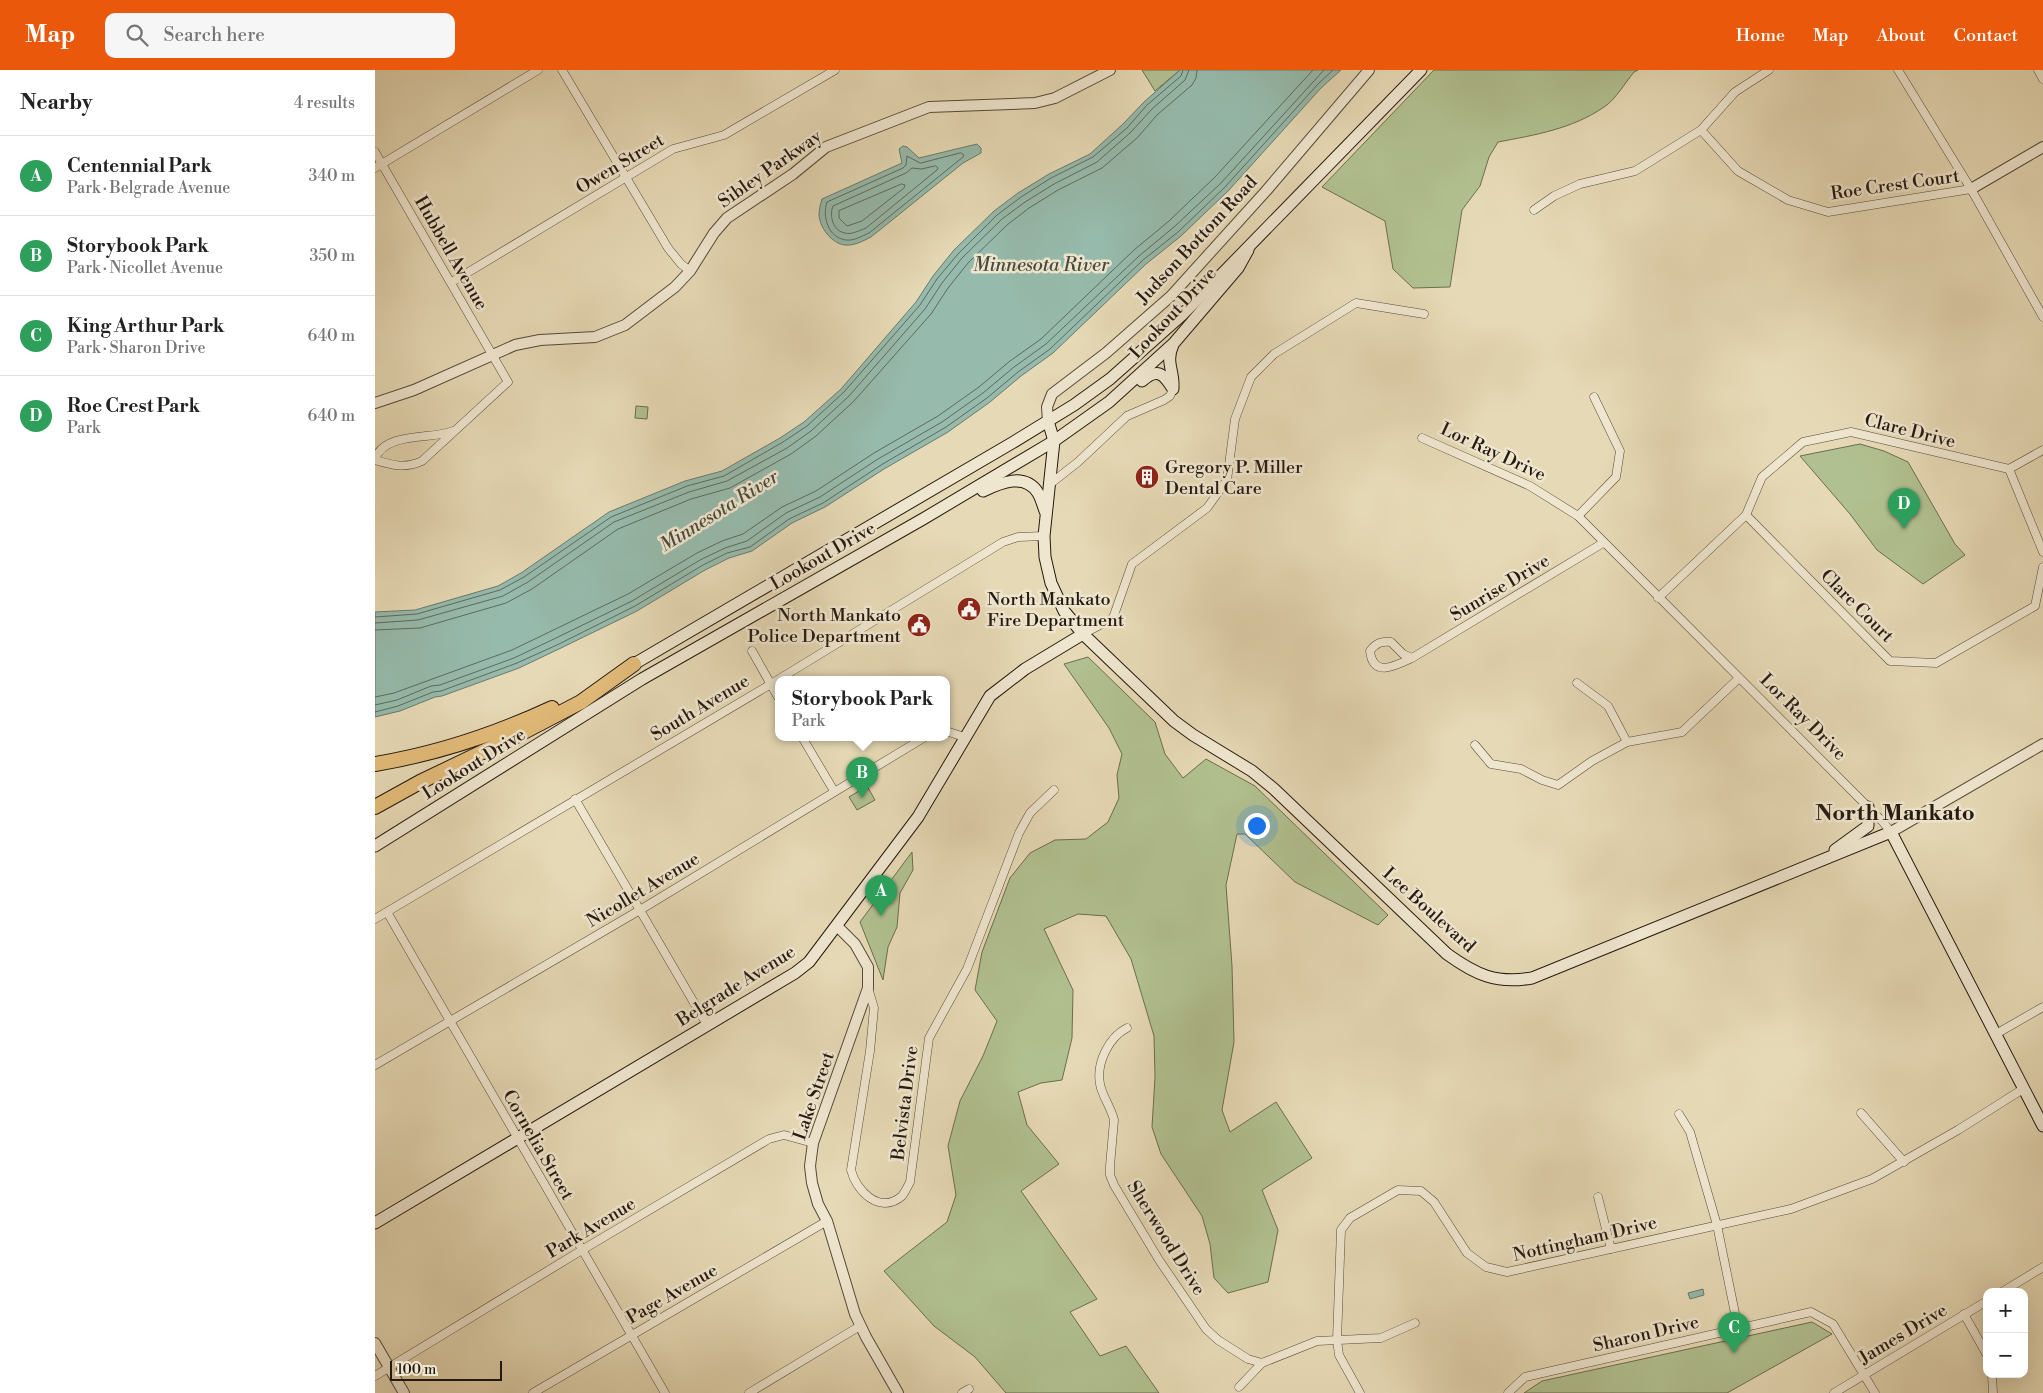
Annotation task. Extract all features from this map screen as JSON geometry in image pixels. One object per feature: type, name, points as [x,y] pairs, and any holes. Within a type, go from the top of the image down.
[{"type":"highway","points":[[375,764],[448,747],[512,724],[575,697],[635,664]]},
{"type":"highway","points":[[375,807],[420,782],[516,736],[581,702],[635,664]]},
{"type":"main road","name":"Lookout Drive","points":[[635,664],[897,512],[1048,421],[1110,379],[1183,315],[1421,70]]},
{"type":"main road","name":"Lookout Drive","points":[[375,846],[642,679],[923,520],[1054,441],[1116,395],[1174,343],[1237,268],[1248,250]]},
{"type":"main road","points":[[1173,389],[1169,353],[1174,343]]},
{"type":"main road","points":[[1084,420],[1113,406],[1153,373],[1167,378],[1173,389]]},
{"type":"main road","name":"Lee Boulevard","points":[[1048,421],[1054,441],[1044,536],[1045,558],[1051,584],[1064,612],[1083,634],[1174,721],[1251,771],[1274,789],[1447,954],[1478,974],[1495,979],[1515,981],[1532,978],[1891,832]]},
{"type":"main road","points":[[923,520],[996,485],[1012,480],[1023,481],[1031,485],[1038,492],[1046,513]]},
{"type":"main road","name":"Belgrade Avenue","points":[[375,1224],[795,973],[809,962],[918,817],[990,696],[1025,668],[1083,634]]},
{"type":"main road","points":[[1817,862],[1867,826],[1868,806]]},
{"type":"main road","name":"Lor Ray Drive","points":[[1891,832],[2043,1126]]},
{"type":"street","points":[[378,166],[538,70]]},
{"type":"street","points":[[562,70],[668,248],[681,264],[690,271]]},
{"type":"street","name":"Owen Street","points":[[452,282],[673,149],[724,135],[835,70]]},
{"type":"street","name":"Sibley Parkway","points":[[375,403],[414,390],[492,354],[528,342],[584,338],[615,330],[625,325],[675,287],[690,271],[714,233],[727,218],[793,174],[826,147],[929,107],[1035,103],[1049,100],[1110,70]]},
{"type":"street","name":"Judson Bottom Road","points":[[1048,421],[1047,407],[1053,394],[1106,353],[1171,296],[1267,191],[1369,70]]},
{"type":"street","points":[[1534,210],[1554,196],[1580,184],[1635,171],[1701,130],[1735,92],[1769,70]]},
{"type":"street","points":[[1898,70],[1971,189],[2043,317]]},
{"type":"street","points":[[2038,70],[2043,78]]},
{"type":"street","name":"Roe Crest Court","points":[[1701,130],[1738,171],[1787,200],[1828,212],[1971,189]]},
{"type":"street","points":[[1971,189],[2043,147]]},
{"type":"street","name":"Hubbell Avenue","points":[[375,152],[378,166],[452,282],[499,369],[508,382],[457,429]]},
{"type":"street","name":"Belgrade Avenue","points":[[1083,634],[1113,618],[1132,564],[1207,508],[1227,480],[1235,419],[1247,386],[1251,377],[1273,354],[1356,304],[1424,314]]},
{"type":"street","points":[[1050,484],[1078,462],[1127,416],[1164,400],[1170,396],[1173,389]]},
{"type":"street","points":[[1578,516],[1616,477],[1620,451],[1594,396]]},
{"type":"street","points":[[457,429],[422,461],[412,466],[400,467],[375,460],[377,455],[387,447],[403,438],[446,434],[457,429]]},
{"type":"street","name":"Clare Drive","points":[[1658,598],[1746,515],[1762,477],[1803,442],[1851,432],[2009,469]]},
{"type":"street","name":"Lor Ray Drive","points":[[1422,438],[1530,486],[1578,516],[1868,806],[1891,832]]},
{"type":"street","points":[[2043,450],[2009,469],[2043,552]]},
{"type":"street","name":"Clare Court","points":[[1746,515],[1890,660],[1936,664],[2035,606],[2043,567]]},
{"type":"street","name":"South Avenue","points":[[784,676],[1003,542],[1018,537],[1044,536]]},
{"type":"street","name":"Sunrise Drive","points":[[1412,658],[1403,654],[1391,642],[1383,641],[1375,644],[1370,651],[1375,665],[1382,668],[1412,658],[1603,543]]},
{"type":"street","points":[[752,651],[775,691]]},
{"type":"street","points":[[1475,745],[1491,764],[1521,769],[1542,780],[1558,785],[1592,761],[1627,742],[1682,732],[1739,678]]},
{"type":"street","name":"South Avenue","points":[[375,919],[775,682]]},
{"type":"street","points":[[1577,683],[1608,706],[1627,742]]},
{"type":"street","points":[[950,732],[965,737]]},
{"type":"street","points":[[804,741],[834,791]]},
{"type":"street","name":"Nicollet Avenue","points":[[375,1065],[640,910],[918,741]]},
{"type":"street","name":"Lee Boulevard","points":[[1891,832],[2043,744]]},
{"type":"street","name":"Belvista Drive","points":[[868,988],[874,1008],[870,1051],[851,1170],[854,1181],[862,1193],[876,1201],[889,1202],[901,1196],[910,1182],[929,1038],[967,969],[1019,833],[1030,813],[1054,790]]},
{"type":"street","points":[[575,799],[707,1025]]},
{"type":"street","name":"Cornelia Street","points":[[387,912],[665,1393]]},
{"type":"street","name":"Lake Street","points":[[837,926],[855,944],[868,966],[868,988],[813,1144],[810,1166],[811,1183],[818,1204],[827,1221],[860,1326],[898,1393]]},
{"type":"street","points":[[1996,1034],[2043,1007]]},
{"type":"street","name":"Sherwood Drive","points":[[1127,1028],[1118,1032],[1109,1043],[1100,1073],[1100,1084],[1114,1120],[1110,1166],[1114,1185],[1159,1260],[1207,1329],[1218,1340],[1248,1359],[1261,1363]]},
{"type":"street","name":"Nottingham Drive","points":[[1360,1393],[1339,1355],[1337,1340],[1341,1230],[1350,1218],[1398,1190],[1421,1191],[1434,1202],[1467,1253],[1486,1267],[1507,1272],[1791,1209],[1872,1179],[1958,1130],[2023,1089]]},
{"type":"street","points":[[1679,1114],[1690,1132],[1717,1225],[1738,1328]]},
{"type":"street","points":[[1861,1114],[1904,1162]]},
{"type":"street","name":"Park Avenue","points":[[375,1376],[769,1139],[784,1135],[813,1144]]},
{"type":"street","points":[[1598,1197],[1611,1249]]},
{"type":"street","name":"Page Avenue","points":[[533,1393],[827,1221]]},
{"type":"street","points":[[2009,1288],[2043,1267]]},
{"type":"street","name":"James Drive","points":[[1835,1393],[1983,1303]]},
{"type":"street","name":"Sharon Drive","points":[[1508,1393],[1525,1377],[1811,1312],[1833,1324],[1875,1393]]},
{"type":"street","points":[[1964,1314],[1983,1348]]},
{"type":"street","points":[[1239,1387],[1261,1363],[1317,1341],[1381,1338],[1415,1323]]},
{"type":"street","points":[[749,1393],[860,1326]]},
{"type":"street","points":[[375,1343],[404,1393]]},
{"type":"street","points":[[1992,1378],[1993,1393]]},
{"type":"green space","points":[[1142,70],[1180,70],[1155,91]]},
{"type":"green space","points":[[1434,70],[1638,70],[1634,72],[1612,100],[1592,115],[1553,130],[1498,142],[1489,157],[1480,186],[1462,210],[1450,287],[1413,288],[1393,269],[1385,221],[1322,187]]},
{"type":"green space","points":[[636,406],[648,407],[647,419],[635,418]]},
{"type":"green space","points":[[1860,444],[1884,451],[1908,462],[1955,544],[1965,555],[1923,584],[1877,550],[1850,514],[1800,456]]},
{"type":"green space","points":[[1088,657],[1155,722],[1165,754],[1183,778],[1206,759],[1255,786],[1388,915],[1378,925],[1295,882],[1245,834],[1237,834],[1226,885],[1232,966],[1234,1042],[1222,1110],[1230,1132],[1276,1102],[1312,1158],[1262,1190],[1278,1230],[1268,1282],[1228,1293],[1214,1278],[1210,1244],[1202,1216],[1161,1154],[1152,1127],[1155,1077],[1154,1036],[1131,959],[1106,916],[1078,914],[1044,929],[1073,990],[1072,1038],[1062,1080],[1041,1083],[1018,1092],[1027,1125],[1059,1164],[1021,1191],[1097,1299],[1070,1312],[1100,1356],[1126,1346],[1159,1393],[1006,1393],[975,1357],[934,1326],[884,1271],[947,1222],[956,1195],[948,1146],[960,1101],[983,1056],[997,1021],[975,990],[982,952],[1010,878],[1030,853],[1055,840],[1086,839],[1108,822],[1119,798],[1117,775],[1122,754],[1109,728],[1064,664]]},
{"type":"green space","points":[[867,786],[875,800],[857,810],[849,797]]},
{"type":"green space","points":[[912,852],[913,870],[900,893],[897,927],[888,947],[883,980],[860,922]]},
{"type":"green space","points":[[1812,1322],[1832,1334],[1727,1393],[1524,1393],[1542,1381]]},
{"type":"water","name":"Minnesota River","points":[[1180,70],[1341,70],[1321,88],[1229,190],[1181,236],[1146,264],[1053,353],[948,432],[884,469],[825,507],[792,523],[752,551],[729,558],[705,570],[637,611],[519,668],[400,711],[375,717],[375,612],[415,610],[498,586],[521,573],[609,512],[685,481],[722,471],[804,422],[841,389],[916,302],[933,276],[954,250],[994,211],[1018,193],[1049,174],[1090,154]]},
{"type":"water","points":[[977,144],[981,148],[981,153],[963,163],[871,237],[862,242],[845,245],[835,242],[821,224],[819,214],[822,199],[902,163],[899,149],[903,146],[907,147],[919,158]]},
{"type":"water","points":[[1703,1289],[1704,1295],[1690,1299],[1688,1293]]},
{"type":"place","name":"Gregory P. Miller Dental Care","points":[[1147,477]]},
{"type":"place","name":"Roe Crest Park","points":[[1904,529]]},
{"type":"place","name":"North Mankato Fire Department","points":[[969,609]]},
{"type":"place","name":"North Mankato Police Department","points":[[919,625]]},
{"type":"place","name":"Storybook Park","points":[[862,798]]},
{"type":"place","name":"Centennial Park","points":[[881,916]]},
{"type":"place","name":"King Arthur Park","points":[[1734,1353]]},
{"type":"district","name":"North Mankato","points":[[1895,813]]}]
